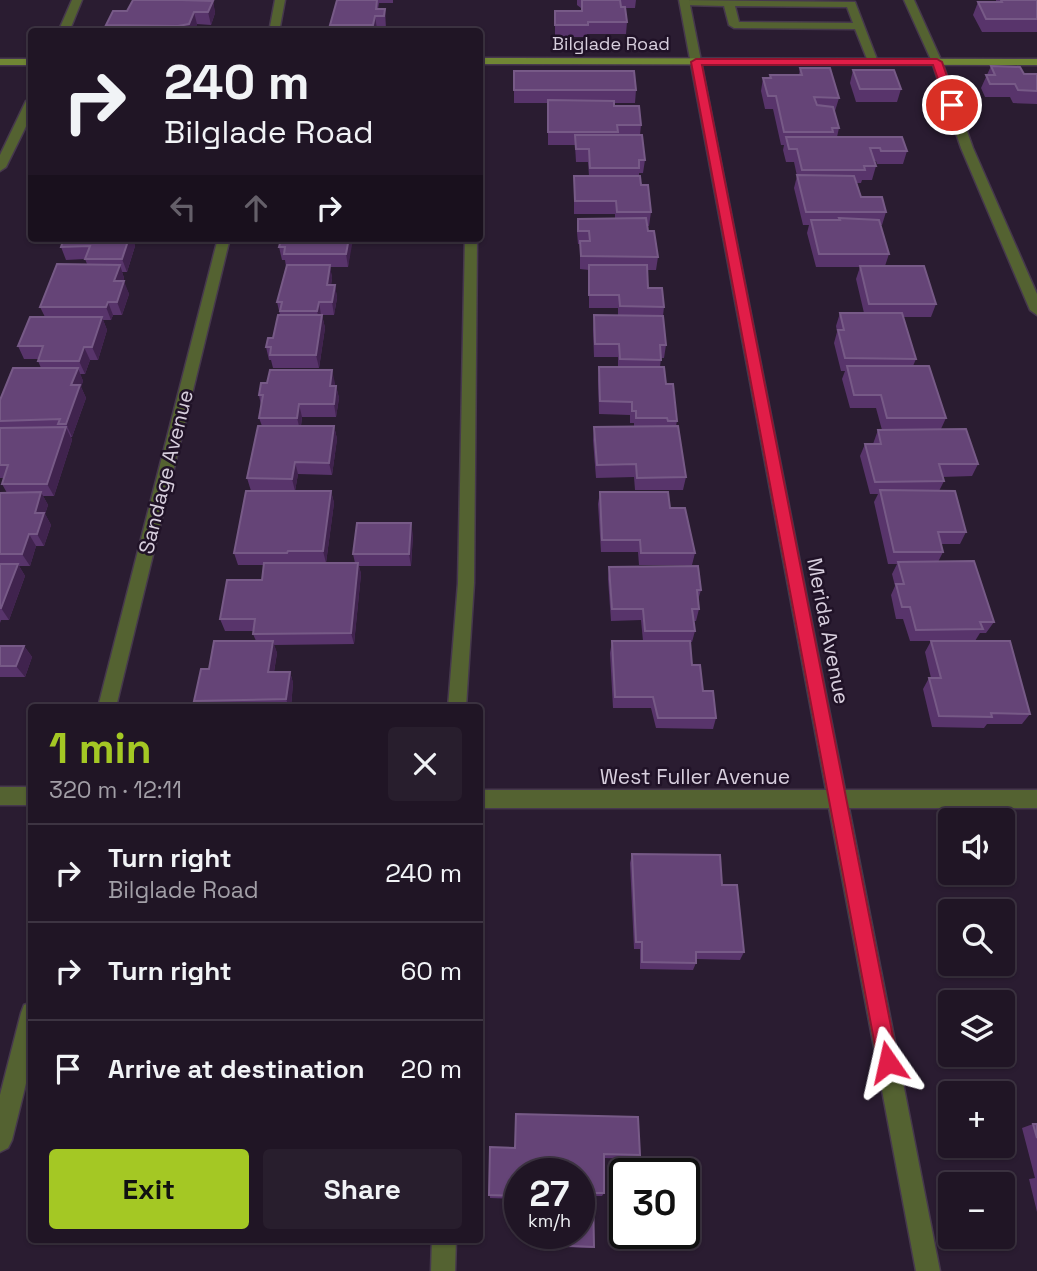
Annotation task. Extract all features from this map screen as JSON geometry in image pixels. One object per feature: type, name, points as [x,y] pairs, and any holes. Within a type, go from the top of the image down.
[{"type":"street","points":[[66,28],[77,0]]},
{"type":"street","points":[[275,28],[280,0]]},
{"type":"street","points":[[909,0],[937,62],[967,148],[1037,310]]},
{"type":"street","points":[[684,1],[729,4],[851,4],[873,62]]},
{"type":"street","name":"Merida Avenue","points":[[684,1],[928,1271]]},
{"type":"street","points":[[729,4],[734,25],[859,26]]},
{"type":"street","name":"Bilglade Road","points":[[483,61],[1037,62]]},
{"type":"street","points":[[0,62],[28,62]]},
{"type":"street","points":[[0,167],[28,109]]},
{"type":"street","name":"Sandage Avenue","points":[[108,704],[223,242]]},
{"type":"street","points":[[457,704],[466,583],[471,242]]},
{"type":"street","points":[[0,796],[28,796]]},
{"type":"street","name":"West Fuller Avenue","points":[[483,799],[1037,799]]},
{"type":"street","points":[[0,1140],[28,1029]]},
{"type":"street","points":[[443,1271],[444,1243]]},
{"type":"building","points":[[133,0],[213,1],[208,12],[194,12],[189,24],[106,25],[113,11],[127,11]]},
{"type":"building","points":[[337,0],[377,0],[376,9],[385,9],[384,16],[375,16],[373,25],[330,25]]},
{"type":"building","points":[[582,0],[620,0],[621,7],[625,7],[627,22],[555,25],[555,11],[582,11]]},
{"type":"building","points":[[1001,0],[1037,0],[1037,19],[986,19],[978,2],[1002,2]]},
{"type":"building","points":[[991,66],[1020,67],[1024,74],[1037,74],[1037,91],[1018,90],[1015,84],[990,84],[986,75],[995,75]]},
{"type":"building","points":[[800,68],[830,68],[839,98],[814,97],[817,105],[833,107],[839,128],[832,128],[833,132],[784,132],[776,96],[768,96],[763,78],[771,78],[770,75],[802,75]]},
{"type":"building","points":[[853,70],[894,70],[901,89],[860,89]]},
{"type":"building","points":[[514,71],[634,71],[636,90],[514,90]]},
{"type":"building","points":[[548,100],[614,101],[614,106],[639,106],[641,125],[617,125],[618,132],[548,132]]},
{"type":"building","points":[[575,135],[642,135],[645,160],[639,160],[639,168],[590,168],[589,149],[576,149]]},
{"type":"building","points":[[786,137],[902,137],[907,151],[881,151],[880,148],[870,148],[876,166],[864,166],[865,170],[802,170],[797,149],[789,149]]},
{"type":"building","points":[[797,175],[854,176],[861,197],[882,197],[886,212],[806,212]]},
{"type":"building","points":[[574,176],[640,176],[641,185],[648,185],[651,212],[617,212],[616,201],[575,201]]},
{"type":"building","points":[[646,218],[648,231],[654,231],[658,257],[581,256],[580,241],[590,241],[589,231],[578,231],[578,219]]},
{"type":"building","points":[[839,218],[879,220],[889,254],[819,254],[811,220],[840,220]]},
{"type":"building","points":[[63,242],[128,242],[122,259],[85,259],[90,246],[61,247]]},
{"type":"building","points":[[280,242],[348,242],[346,254],[284,254],[285,247],[279,247]]},
{"type":"building","points":[[57,264],[120,265],[114,281],[124,281],[117,302],[108,302],[106,307],[40,307]]},
{"type":"building","points":[[287,265],[330,265],[327,285],[335,285],[332,302],[319,302],[317,311],[280,311],[282,302],[277,302]]},
{"type":"building","points":[[589,265],[647,265],[648,288],[662,288],[664,307],[620,306],[619,295],[589,295]]},
{"type":"building","points":[[860,266],[924,266],[936,304],[869,304]]},
{"type":"building","points":[[840,313],[902,313],[916,359],[845,358],[838,330],[844,330]]},
{"type":"building","points":[[278,315],[322,315],[316,355],[270,355],[271,347],[266,347],[268,338],[273,338]]},
{"type":"building","points":[[594,315],[663,316],[666,345],[660,345],[661,360],[620,359],[619,344],[595,344]]},
{"type":"building","points":[[30,317],[102,317],[92,347],[84,347],[79,361],[38,361],[43,346],[18,346]]},
{"type":"building","points":[[847,366],[929,366],[946,418],[887,418],[881,395],[854,395]]},
{"type":"building","points":[[599,367],[664,367],[666,384],[673,384],[677,421],[668,421],[667,418],[636,418],[636,411],[632,411],[632,402],[600,401]]},
{"type":"building","points":[[13,368],[78,368],[71,385],[80,385],[66,424],[58,424],[60,419],[0,421],[0,400]]},
{"type":"building","points":[[270,370],[332,370],[330,386],[336,386],[334,404],[299,404],[297,418],[259,418],[263,395],[259,395],[261,383],[267,383]]},
{"type":"building","points":[[258,426],[334,426],[329,463],[295,462],[292,479],[247,478]]},
{"type":"building","points":[[678,426],[686,477],[637,478],[636,464],[597,465],[594,427]]},
{"type":"building","points":[[66,427],[47,484],[2,484],[8,465],[0,465],[0,428]]},
{"type":"building","points":[[966,429],[978,464],[939,464],[944,481],[875,482],[865,444],[881,444],[878,430]]},
{"type":"building","points":[[880,490],[955,491],[966,532],[938,532],[943,552],[894,552]]},
{"type":"building","points":[[246,491],[331,491],[323,551],[234,553]]},
{"type":"building","points":[[41,492],[35,513],[44,513],[37,534],[29,534],[22,554],[0,554],[0,493]]},
{"type":"building","points":[[600,492],[668,492],[670,508],[685,508],[695,553],[641,553],[640,540],[602,540]]},
{"type":"building","points":[[357,523],[411,523],[409,554],[353,554]]},
{"type":"building","points":[[974,561],[994,622],[980,622],[983,629],[916,630],[910,607],[902,607],[896,584],[904,584],[898,562]]},
{"type":"building","points":[[264,563],[358,563],[351,633],[253,634],[255,619],[220,619],[227,580],[262,580]]},
{"type":"building","points":[[0,564],[18,564],[1,608],[0,608]]},
{"type":"building","points":[[698,566],[701,590],[697,590],[699,609],[692,609],[695,631],[645,631],[643,609],[612,609],[609,567]]},
{"type":"building","points":[[214,641],[273,641],[268,672],[290,672],[286,699],[194,701],[201,669],[209,669]]},
{"type":"building","points":[[612,641],[690,641],[692,665],[700,665],[703,691],[713,691],[716,718],[658,718],[653,697],[615,697]]},
{"type":"building","points":[[931,641],[1010,641],[1030,714],[991,713],[992,717],[939,716],[929,678],[941,678]]},
{"type":"building","points":[[0,646],[24,646],[16,666],[0,666]]},
{"type":"building","points":[[632,854],[720,855],[722,885],[737,885],[744,952],[696,952],[696,963],[642,962],[642,942],[636,942]]},
{"type":"building","points":[[516,1114],[638,1117],[640,1155],[604,1154],[604,1193],[595,1193],[595,1158],[504,1158],[504,1195],[489,1195],[490,1147],[515,1148]]},
{"type":"route","points":[[888,1062],[696,62],[937,62],[952,105]]}]
